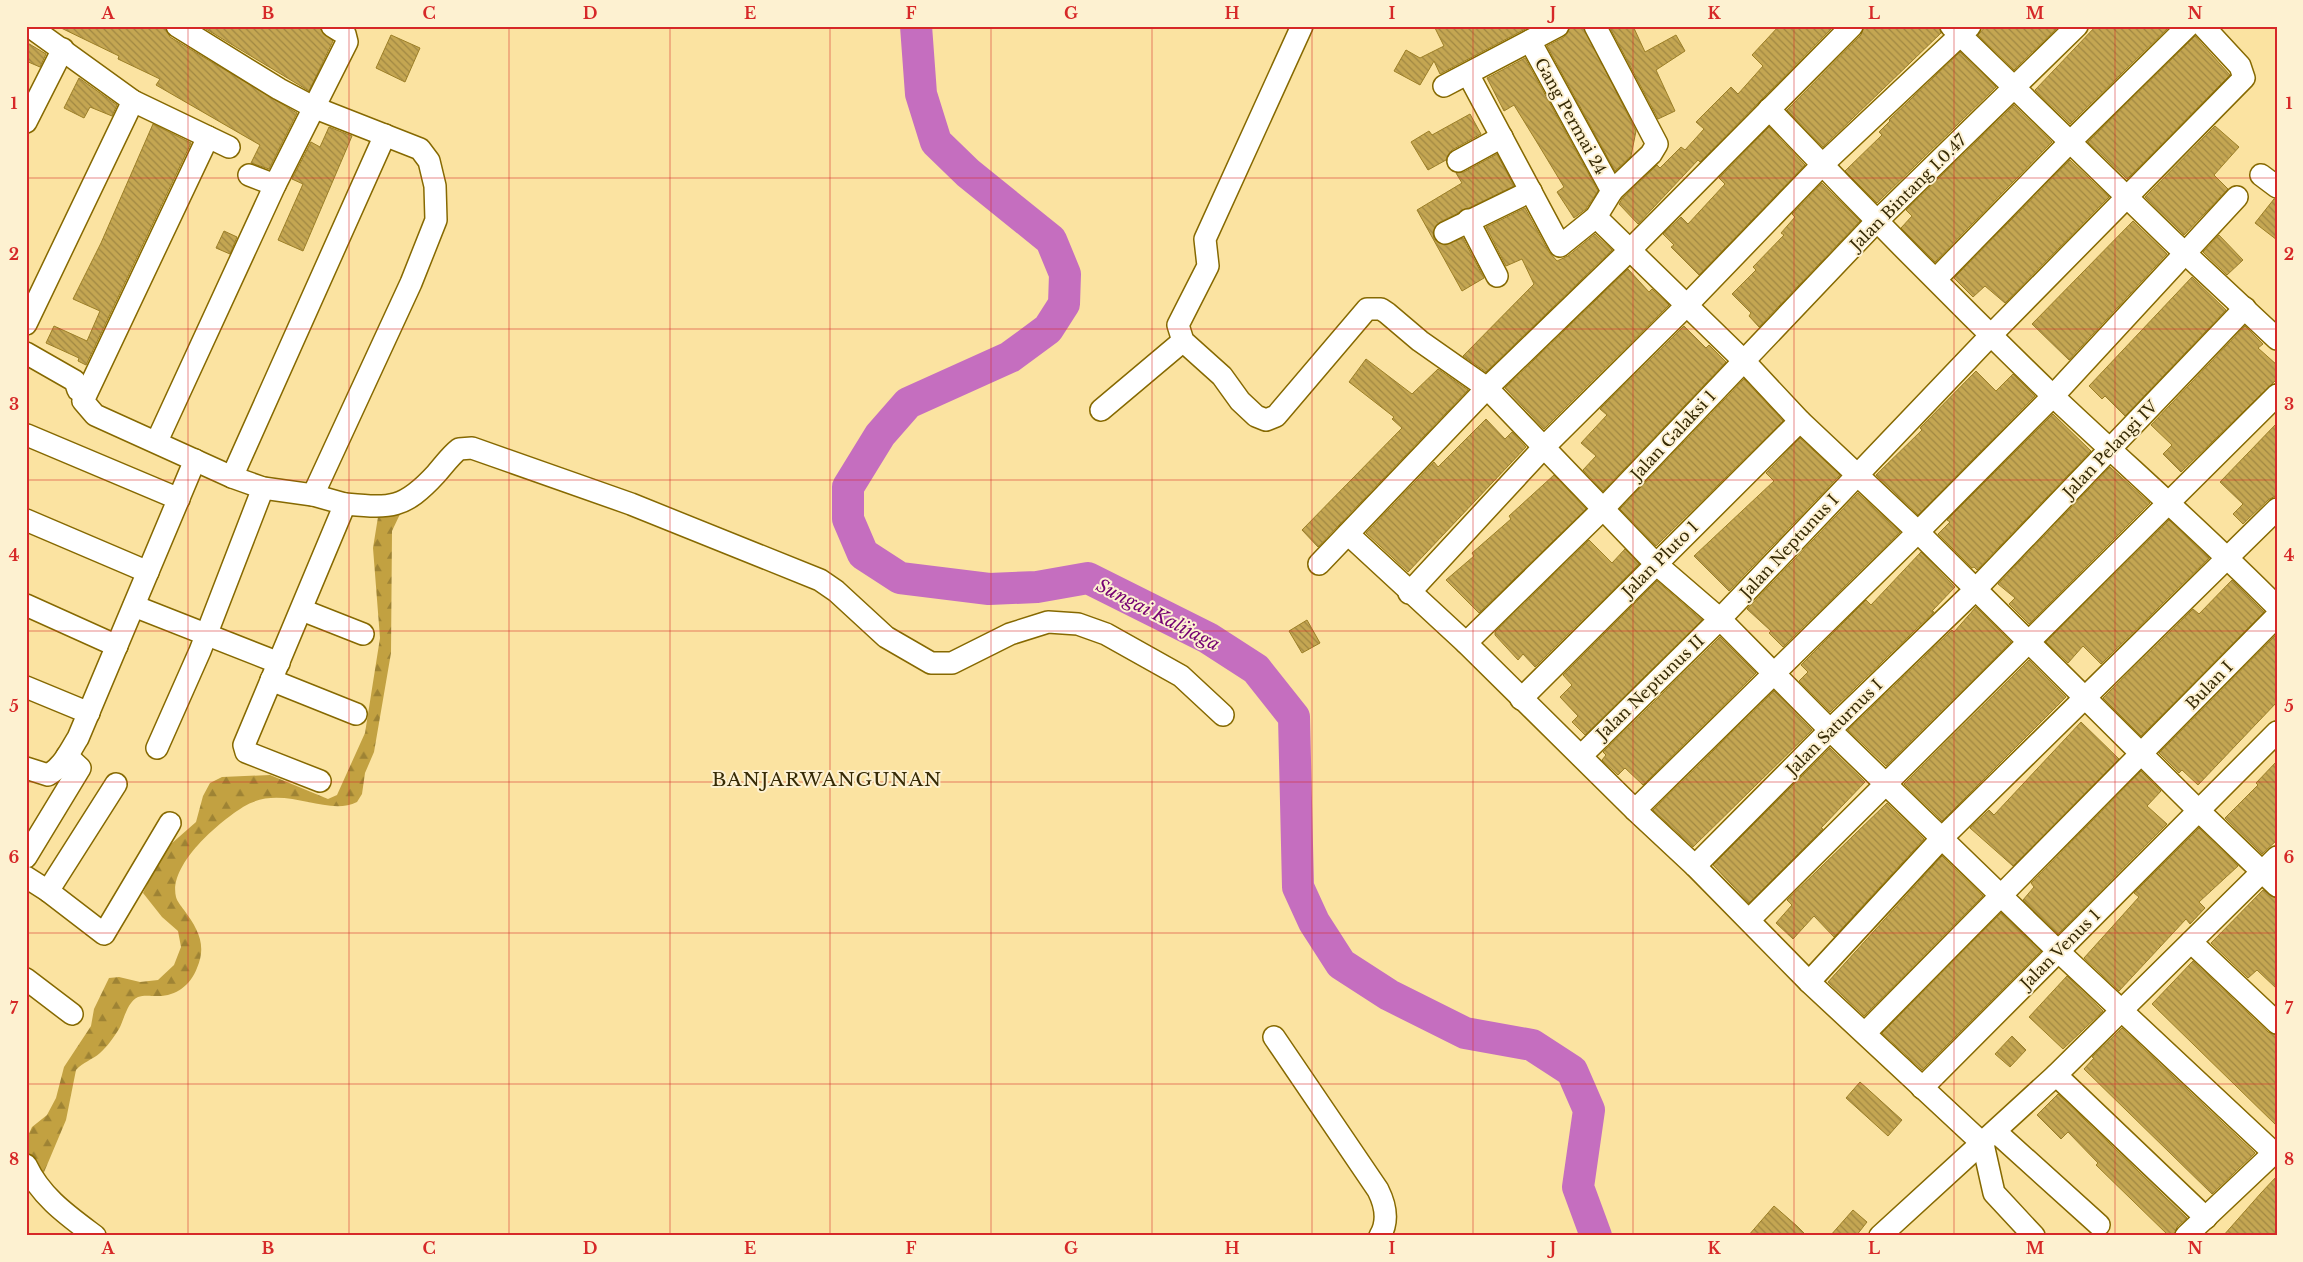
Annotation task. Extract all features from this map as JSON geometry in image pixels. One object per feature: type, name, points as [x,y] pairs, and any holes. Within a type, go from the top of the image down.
[{"type":"street","points":[[29,26],[133,101],[229,147]]},
{"type":"street","points":[[177,26],[279,89],[313,107],[420,149],[429,160],[435,186],[436,220],[414,275],[313,495]]},
{"type":"street","points":[[157,441],[275,185],[347,42],[345,34],[332,26]]},
{"type":"street","points":[[1302,26],[1205,239],[1208,266],[1178,325],[1183,341],[1222,376],[1240,401],[1256,416],[1266,420],[1276,416],[1346,332],[1367,309],[1373,308],[1387,313],[1420,340],[1487,388],[1602,510],[1655,563],[1720,619],[1830,730],[2058,951],[2276,1151],[2186,1236]]},
{"type":"street","points":[[1444,86],[1558,26]]},
{"type":"street","points":[[1468,74],[1560,246],[1596,217],[1612,191],[1651,154],[1656,140],[1596,26]]},
{"type":"street","points":[[1318,564],[1487,388],[1630,250],[1852,26]]},
{"type":"street","name":"Jalan Bintang I.0.47","points":[[1743,360],[1876,222],[2077,26]]},
{"type":"street","points":[[1936,279],[2070,142],[2188,26]]},
{"type":"street","name":"Jalan Neptunus I","points":[[1720,619],[1992,334],[2244,78],[2240,66],[2203,26]]},
{"type":"street","points":[[1409,592],[1544,447],[1686,306],[1822,165],[1961,30],[2013,87],[2277,339]]},
{"type":"street","name":"Gang Permai 24","points":[[1530,41],[1612,191]]},
{"type":"street","points":[[26,122],[63,49]]},
{"type":"street","points":[[26,324],[133,101]]},
{"type":"street","points":[[1769,110],[1876,222],[2053,396],[2228,558],[2277,607]]},
{"type":"street","points":[[232,477],[385,135]]},
{"type":"street","points":[[82,392],[208,137]]},
{"type":"street","points":[[1458,161],[1502,137]]},
{"type":"street","points":[[249,175],[275,185]]},
{"type":"street","points":[[1444,232],[1531,191]]},
{"type":"street","points":[[1635,810],[1918,532],[2053,396],[2236,197]]},
{"type":"street","points":[[1596,217],[1743,360],[1800,421],[1918,532],[1974,590],[2269,879]]},
{"type":"street","points":[[1468,220],[1497,276]]},
{"type":"street","name":"Jalan Pelangi IV","points":[[1974,590],[2245,308]]},
{"type":"street","points":[[1101,410],[1183,341]]},
{"type":"street","points":[[26,352],[75,382],[82,392],[83,401],[96,415],[157,441],[232,477],[263,488],[313,495],[345,504],[385,507],[405,501],[422,489],[460,449],[472,448],[631,504],[820,580],[836,591],[886,637],[932,663],[952,663],[1010,634],[1048,622],[1078,624],[1106,634],[1181,676],[1223,716]]},
{"type":"street","name":"Jalan Galaksi 1","points":[[1466,643],[1602,510],[1743,360]]},
{"type":"street","points":[[26,368],[68,392],[82,392]]},
{"type":"street","points":[[1749,920],[2277,395]]},
{"type":"street","name":"Jalan Pluto 1","points":[[1521,698],[1800,421]]},
{"type":"street","points":[[27,435],[178,499]]},
{"type":"street","points":[[26,768],[48,775],[62,764],[78,738],[195,460]]},
{"type":"street","points":[[157,748],[206,636],[263,488]]},
{"type":"street","points":[[320,781],[246,752],[244,749],[247,736],[302,610],[345,504]]},
{"type":"street","points":[[1810,982],[1942,838],[2277,509]]},
{"type":"street","points":[[26,520],[148,572]]},
{"type":"street","points":[[1348,534],[1466,643],[1635,810],[1695,866],[1810,982],[1922,1088],[2099,1225]]},
{"type":"street","name":"Jalan Saturnus I","points":[[1695,866],[1830,730],[1974,590]]},
{"type":"street","points":[[26,605],[117,646]]},
{"type":"street","points":[[134,606],[206,636],[356,714]]},
{"type":"street","points":[[302,610],[363,634]]},
{"type":"street","name":"Bulan I","points":[[1865,1033],[2277,616]]},
{"type":"street","name":"Jalan Neptunus II","points":[[1581,756],[1720,619]]},
{"type":"street","points":[[26,687],[89,713]]},
{"type":"street","name":"Jalan Venus 1","points":[[1922,1088],[2277,732]]},
{"type":"street","points":[[26,857],[80,768],[67,756]]},
{"type":"street","points":[[48,891],[116,784]]},
{"type":"street","points":[[26,877],[48,891],[104,934],[170,823]]},
{"type":"street","points":[[1880,1236],[2056,1075],[2191,942],[2269,879],[2277,857]]},
{"type":"street","points":[[2191,942],[2277,1024]]},
{"type":"street","points":[[28,983],[72,1014]]},
{"type":"street","points":[[1274,1037],[1378,1190],[1384,1203],[1385,1216],[1380,1236]]},
{"type":"street","points":[[2056,1075],[2206,1218]]},
{"type":"street","points":[[1989,1138],[1994,1193],[2024,1232]]},
{"type":"street","points":[[26,1165],[41,1192],[56,1207],[95,1236]]},
{"type":"green space","points":[[401,512],[392,531],[391,653],[374,752],[365,773],[362,794],[357,802],[345,806],[332,806],[288,799],[258,800],[243,807],[221,823],[197,846],[187,858],[180,872],[176,885],[176,897],[200,938],[201,952],[197,968],[186,985],[169,995],[142,996],[134,999],[128,1007],[119,1029],[108,1045],[103,1051],[76,1070],[66,1120],[42,1177],[32,1162],[26,1147],[26,1140],[32,1127],[47,1115],[56,1098],[64,1067],[91,1026],[94,1009],[109,978],[119,977],[140,982],[158,980],[174,965],[181,947],[178,931],[162,917],[143,893],[163,851],[196,822],[203,796],[210,783],[222,777],[270,775],[328,799],[337,795],[365,733],[380,638],[373,548],[378,517]]},
{"type":"building","points":[[57,26],[165,26],[170,37],[297,113],[269,169],[251,163],[260,145],[156,85],[160,79],[118,59],[119,56]]},
{"type":"building","points":[[201,26],[317,26],[333,41],[309,91]]},
{"type":"building","points":[[1434,26],[1531,26],[1440,74],[1434,61],[1420,85],[1394,71],[1406,50],[1420,58],[1444,46]]},
{"type":"building","points":[[1570,26],[1583,26],[1636,131],[1631,156],[1615,171],[1547,46],[1564,37]]},
{"type":"building","points":[[1609,26],[1633,26],[1645,52],[1676,35],[1685,51],[1656,70],[1675,111],[1658,119]]},
{"type":"building","points":[[1779,26],[1834,26],[1700,162],[1698,160],[1638,224],[1619,204],[1622,199],[1657,165],[1660,168],[1681,147],[1685,150],[1704,129],[1696,122],[1731,87],[1738,94],[1763,66],[1752,55]]},
{"type":"building","points":[[1864,26],[1939,26],[1941,33],[1823,147],[1787,110],[1861,35]]},
{"type":"building","points":[[1986,26],[2059,26],[2014,70],[1978,35]]},
{"type":"building","points":[[2096,26],[2170,26],[2070,124],[2035,90]]},
{"type":"building","points":[[391,35],[420,48],[405,82],[376,68]]},
{"type":"building","points":[[2195,36],[2230,75],[2127,179],[2088,142]]},
{"type":"building","points":[[26,42],[46,54],[40,67],[26,61]]},
{"type":"building","points":[[1960,52],[1996,87],[1877,203],[1845,171],[1882,135],[1879,132],[1889,120]]},
{"type":"building","points":[[1525,58],[1598,191],[1586,209],[1574,218],[1557,192],[1564,187],[1514,105],[1504,111],[1487,78]]},
{"type":"building","points":[[79,78],[117,105],[112,116],[90,107],[84,118],[64,108]]},
{"type":"building","points":[[2014,105],[2052,142],[1935,262],[1901,228],[1912,216],[1906,210]]},
{"type":"building","points":[[1470,114],[1481,134],[1452,150],[1446,160],[1428,170],[1411,142],[1429,131],[1432,135]]},
{"type":"building","points":[[153,124],[191,143],[86,365],[78,361],[79,358],[46,343],[54,326],[87,341],[100,311],[73,299],[101,243]]},
{"type":"building","points":[[2215,126],[2239,147],[2214,175],[2228,189],[2184,235],[2145,197]]},
{"type":"building","points":[[329,127],[352,136],[303,251],[278,240],[303,184],[292,179],[311,142],[320,147]]},
{"type":"building","points":[[1769,127],[1805,165],[1699,275],[1671,247],[1674,245],[1663,234],[1681,217],[1688,224],[1725,184],[1719,178]]},
{"type":"building","points":[[1497,154],[1514,186],[1440,222],[1433,232],[1434,239],[1444,245],[1463,238],[1484,278],[1462,291],[1417,210],[1462,183],[1456,173],[1464,172]]},
{"type":"building","points":[[2070,160],[2109,197],[2005,303],[1985,286],[1973,297],[1954,278]]},
{"type":"building","points":[[1822,183],[1860,221],[1759,327],[1749,316],[1751,313],[1732,294],[1756,270],[1753,267],[1784,235],[1781,233],[1795,217],[1792,214]]},
{"type":"building","points":[[2274,199],[2277,199],[2277,240],[2255,223]]},
{"type":"building","points":[[1525,208],[1549,252],[1557,261],[1568,256],[1595,234],[1612,250],[1486,372],[1463,356],[1534,284],[1522,259],[1506,266],[1486,227]]},
{"type":"building","points":[[2133,221],[2167,254],[2069,360],[2032,324]]},
{"type":"building","points":[[224,231],[237,237],[230,254],[216,248]]},
{"type":"building","points":[[2219,235],[2243,260],[2227,275],[2203,252]]},
{"type":"building","points":[[1628,269],[1649,292],[1652,289],[1669,305],[1544,429],[1505,388]]},
{"type":"building","points":[[2192,277],[2226,310],[2125,416],[2105,396],[2102,399],[2089,386]]},
{"type":"building","points":[[1684,326],[1706,348],[1709,345],[1726,362],[1603,491],[1583,470],[1596,456],[1581,443],[1607,415],[1600,409]]},
{"type":"building","points":[[2245,326],[2263,344],[2258,348],[2277,365],[2277,379],[2181,472],[2163,454],[2172,445],[2151,425]]},
{"type":"building","points":[[1366,359],[1412,394],[1438,369],[1468,390],[1318,547],[1302,530],[1402,428],[1392,419],[1394,417],[1349,382]]},
{"type":"building","points":[[1976,371],[1996,391],[2013,374],[2035,396],[1918,515],[1876,475],[1922,430],[1920,428]]},
{"type":"building","points":[[1744,379],[1783,421],[1656,546],[1620,509]]},
{"type":"building","points":[[2053,414],[2091,451],[1977,570],[1974,567],[1972,568],[1938,534],[1950,522],[1947,520]]},
{"type":"building","points":[[1486,419],[1505,439],[1512,432],[1526,447],[1408,572],[1366,533],[1434,462],[1438,467]]},
{"type":"building","points":[[2277,423],[2277,495],[2268,500],[2243,524],[2233,514],[2243,504],[2220,482]]},
{"type":"building","points":[[1800,438],[1840,475],[1729,591],[1694,556],[1774,481],[1766,473]]},
{"type":"building","points":[[2110,467],[2150,503],[2029,624],[2009,604],[2015,598],[1998,584]]},
{"type":"building","points":[[1554,475],[1586,509],[1479,613],[1446,580],[1474,556],[1472,553],[1511,519],[1509,516]]},
{"type":"building","points":[[1858,493],[1900,532],[1783,647],[1769,633],[1771,631],[1747,609]]},
{"type":"building","points":[[2169,520],[2209,558],[2101,664],[2083,646],[2068,663],[2046,642]]},
{"type":"building","points":[[1589,540],[1612,563],[1625,549],[1639,564],[1535,667],[1523,654],[1518,660],[1495,635],[1495,632]]},
{"type":"building","points":[[1921,552],[1955,587],[1932,611],[1934,612],[1830,712],[1799,681],[1808,672],[1801,665],[1866,600],[1871,605]]},
{"type":"building","points":[[2232,580],[2264,612],[2141,736],[2103,698],[2193,609],[2199,614]]},
{"type":"building","points":[[1657,581],[1702,620],[1585,735],[1572,722],[1578,716],[1560,697],[1572,685],[1563,675]]},
{"type":"building","points":[[1976,607],[2011,642],[1886,766],[1848,730],[1952,630],[1954,632]]},
{"type":"building","points":[[1307,620],[1320,643],[1302,653],[1289,631]]},
{"type":"building","points":[[2277,634],[2277,702],[2198,785],[2182,770],[2179,773],[2159,753]]},
{"type":"building","points":[[1720,637],[1756,673],[1643,785],[1625,768],[1618,775],[1602,760],[1606,755],[1603,752]]},
{"type":"building","points":[[2029,660],[2066,697],[1942,821],[1904,784]]},
{"type":"building","points":[[1774,691],[1812,730],[1693,847],[1653,810]]},
{"type":"building","points":[[2081,722],[2119,759],[2013,866],[1970,828],[1989,810],[1994,815]]},
{"type":"building","points":[[1830,748],[1865,782],[1821,828],[1823,829],[1749,903],[1713,865]]},
{"type":"building","points":[[2277,761],[2277,840],[2262,854],[2225,818],[2258,785],[2256,783]]},
{"type":"building","points":[[2141,771],[2161,791],[2147,806],[2167,824],[2058,934],[2023,900],[2034,887],[2031,883]]},
{"type":"building","points":[[1887,803],[1924,839],[1834,937],[1814,916],[1793,939],[1776,923],[1792,905],[1787,900]]},
{"type":"building","points":[[2199,828],[2238,866],[2199,902],[2205,908],[2190,924],[2186,919],[2119,991],[2084,958],[2139,897],[2134,893]]},
{"type":"building","points":[[1942,856],[1983,896],[1864,1016],[1828,982]]},
{"type":"building","points":[[2263,890],[2277,898],[2277,989],[2257,970],[2248,978],[2211,943]]},
{"type":"building","points":[[2001,913],[2041,951],[1922,1070],[1882,1033]]},
{"type":"building","points":[[2193,961],[2268,1032],[2277,1035],[2277,1126],[2152,1004]]},
{"type":"building","points":[[2067,976],[2103,1011],[2063,1049],[2029,1017]]},
{"type":"building","points":[[2122,1028],[2255,1153],[2212,1194],[2084,1069],[2094,1058],[2092,1057]]},
{"type":"building","points":[[2012,1036],[2026,1050],[2010,1067],[1995,1054]]},
{"type":"building","points":[[1860,1082],[1902,1120],[1888,1136],[1846,1098]]},
{"type":"building","points":[[2058,1094],[2187,1218],[2177,1227],[2174,1236],[2169,1236],[2096,1165],[2098,1163],[2068,1132],[2061,1139],[2037,1115]]},
{"type":"building","points":[[2277,1176],[2277,1236],[2223,1236],[2261,1193]]},
{"type":"building","points":[[1774,1206],[1797,1226],[1807,1236],[1748,1236]]},
{"type":"building","points":[[1853,1210],[1867,1222],[1856,1236],[1830,1236]]},
{"type":"waterway","name":"Sungai Kalijaga","points":[[916,26],[921,94],[936,142],[968,173],[1051,240],[1065,274],[1064,304],[1048,329],[1010,357],[908,403],[880,435],[848,487],[848,519],[863,554],[900,578],[989,589],[1037,587],[1088,578],[1208,638],[1256,669],[1294,717],[1298,887],[1314,922],[1341,964],[1389,995],[1465,1033],[1532,1045],[1572,1071],[1589,1110],[1578,1187],[1596,1236]]},
{"type":"district","name":"BANJARWANGUNAN","points":[[827,779]]}]
